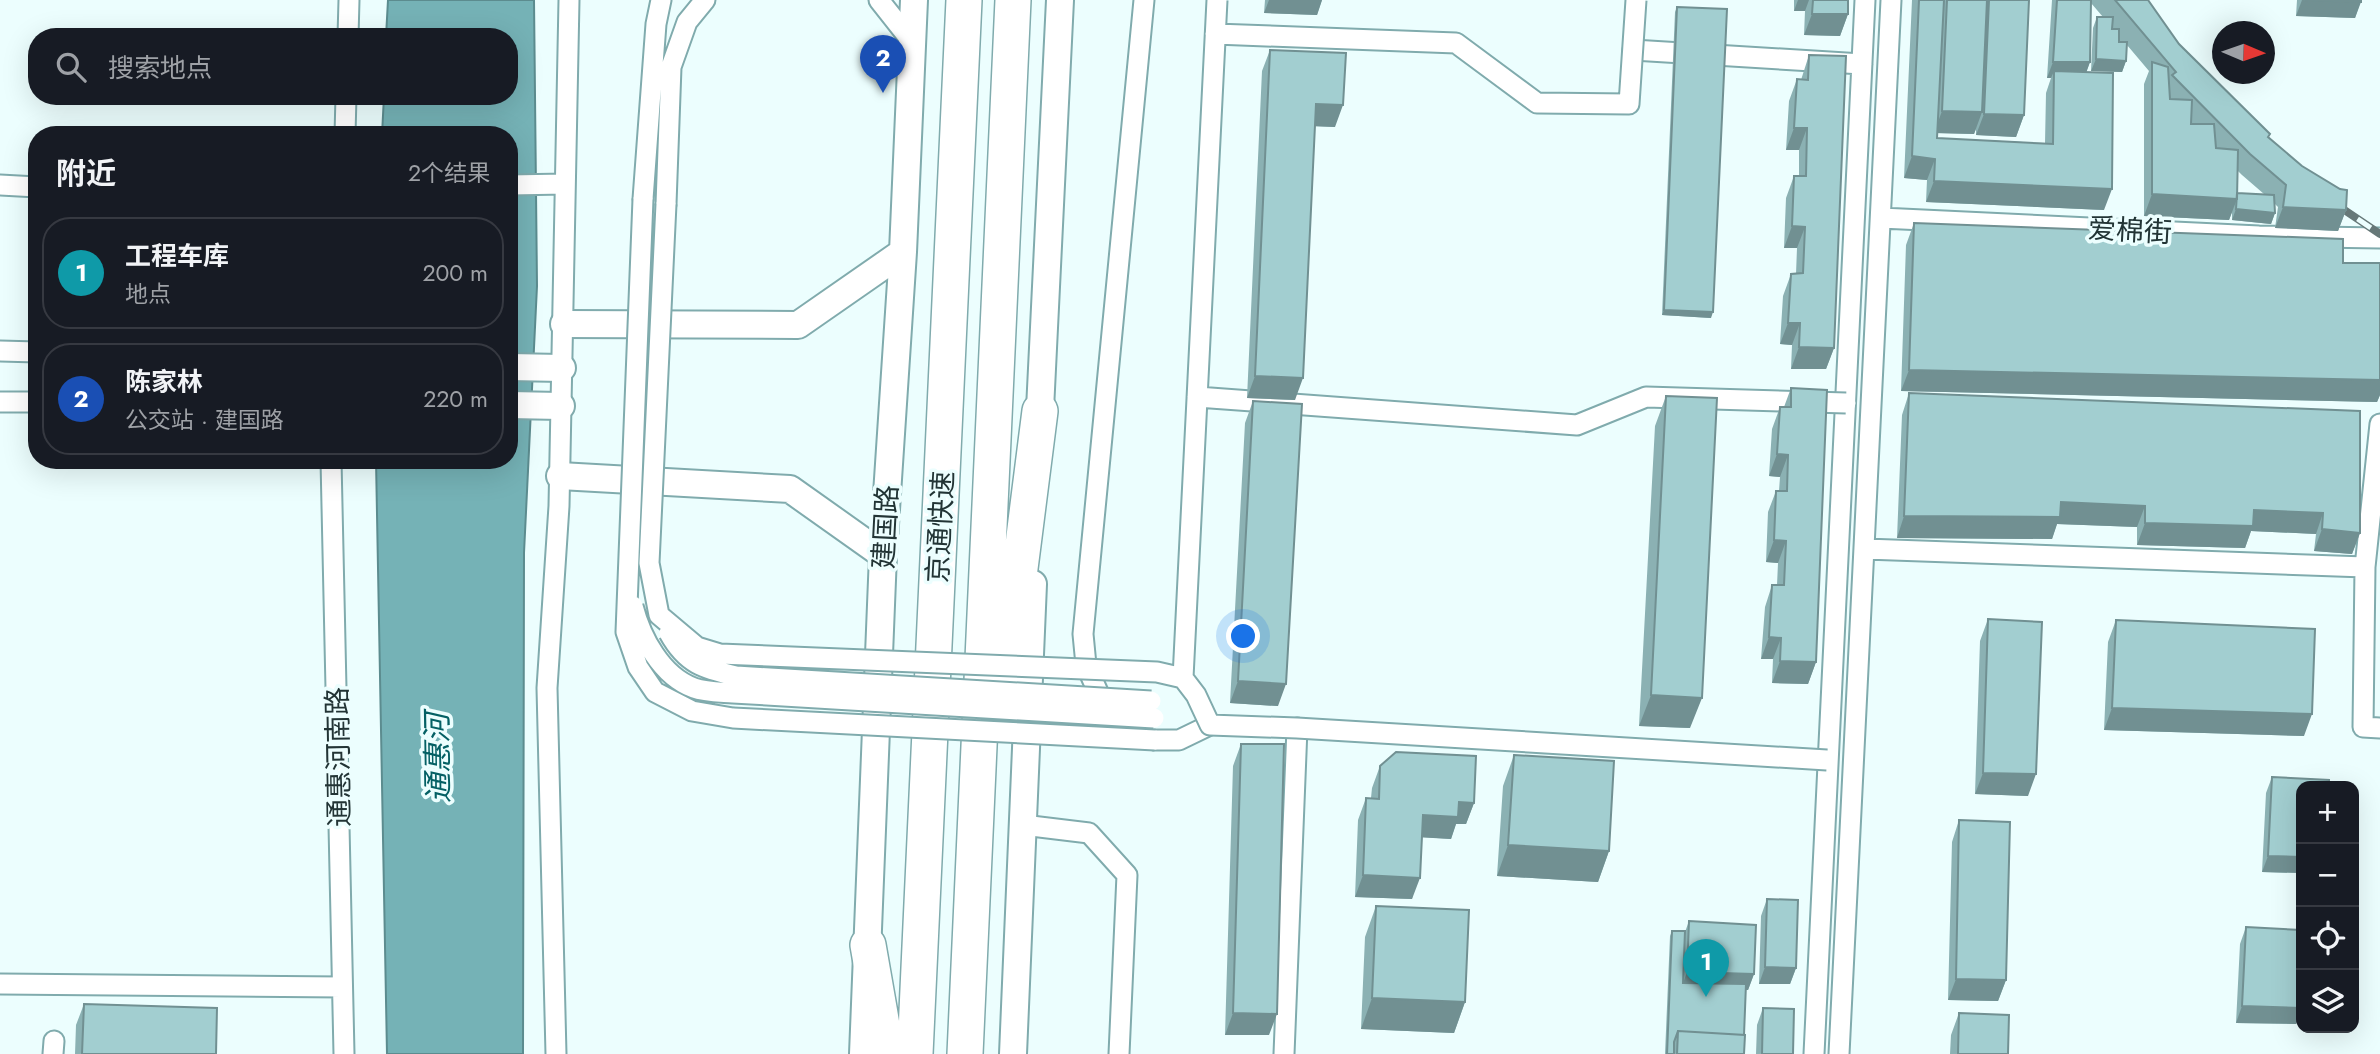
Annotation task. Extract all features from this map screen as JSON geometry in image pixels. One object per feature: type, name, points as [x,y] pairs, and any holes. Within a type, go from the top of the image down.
[{"type":"highway","name":"京通快速","points":[[915,1054],[964,0]]},
{"type":"highway","name":"京通快速","points":[[965,1054],[1013,0]]},
{"type":"highway","points":[[969,976],[1040,411]]},
{"type":"highway","points":[[868,945],[887,1054]]},
{"type":"main road","name":"建国路","points":[[863,1054],[883,555],[903,252],[914,0]]},
{"type":"main road","points":[[1013,1054],[1060,0]]},
{"type":"main road","points":[[564,324],[798,325],[903,252]]},
{"type":"main road","points":[[518,367],[562,368]]},
{"type":"main road","points":[[518,405],[561,406]]},
{"type":"main road","points":[[560,476],[790,489],[883,555]]},
{"type":"street","points":[[348,28],[349,0]]},
{"type":"street","points":[[556,1054],[547,688],[560,476],[569,0]]},
{"type":"street","points":[[661,0],[656,24],[643,200],[626,632],[638,667],[654,692],[692,711],[733,718],[1155,740],[1180,740],[1210,725],[1297,728],[1827,760]]},
{"type":"street","points":[[628,588],[640,631],[670,674],[695,689],[746,694],[1152,709],[1101,699],[736,676],[707,670],[689,660],[675,643],[659,615],[649,563],[671,67],[687,22],[705,0]]},
{"type":"street","points":[[879,0],[912,43]]},
{"type":"street","points":[[1101,699],[1086,665],[1083,634],[1144,0]]},
{"type":"street","points":[[1183,678],[1217,0]]},
{"type":"street","points":[[1215,34],[1456,43],[1537,103],[1629,104],[1636,0]]},
{"type":"street","points":[[1814,1054],[1865,0]]},
{"type":"street","points":[[1839,1054],[1891,0]]},
{"type":"street","points":[[1633,50],[1862,64]]},
{"type":"street","points":[[345,126],[346,105]]},
{"type":"street","points":[[518,186],[565,184]]},
{"type":"street","points":[[0,185],[28,187]]},
{"type":"street","name":"爱棉街","points":[[1881,218],[2259,236],[2380,238]]},
{"type":"street","points":[[0,351],[28,352]]},
{"type":"street","points":[[1197,397],[1577,425],[1646,397],[1846,403]]},
{"type":"street","points":[[0,402],[28,402]]},
{"type":"street","points":[[2380,424],[2365,567],[2363,727],[2380,728]]},
{"type":"street","name":"通惠河南路","points":[[331,469],[344,1054]]},
{"type":"street","points":[[1865,549],[2365,567]]},
{"type":"street","points":[[659,615],[697,647],[720,654],[1157,672],[1183,678],[1196,695],[1210,725]]},
{"type":"street","points":[[1284,1054],[1297,728]]},
{"type":"street","points":[[1023,825],[1089,833],[1127,875],[1119,1054]]},
{"type":"street","points":[[0,984],[342,987]]},
{"type":"water","name":"通惠河","points":[[388,0],[534,0],[537,286],[524,553],[523,1054],[387,1054],[376,469],[518,469],[518,126],[382,126],[384,105],[518,105],[518,28],[386,28]]},
{"type":"building","points":[[1813,0],[1848,0],[1848,14],[1812,14]]},
{"type":"building","points":[[1919,0],[1944,0],[1937,138],[2053,144],[2054,71],[2113,73],[2112,189],[1934,181],[1935,159],[1912,156]]},
{"type":"building","points":[[1947,0],[1987,0],[1982,112],[1942,111]]},
{"type":"building","points":[[1989,0],[2029,0],[2024,115],[1984,114]]},
{"type":"building","points":[[2057,0],[2091,0],[2090,62],[2053,62]]},
{"type":"building","points":[[2115,0],[2148,0],[2179,44],[2212,77],[2212,84],[2219,84],[2270,134],[2268,137],[2302,166],[2340,189],[2347,190],[2346,210],[2283,207],[2286,185],[2250,154],[2172,75],[2176,72]]},
{"type":"building","points":[[2305,0],[2361,0],[2361,2]]},
{"type":"building","points":[[1677,7],[1727,9],[1713,312],[1664,310]]},
{"type":"building","points":[[2097,17],[2113,17],[2112,29],[2119,29],[2119,42],[2127,42],[2126,61],[2096,59]]},
{"type":"building","points":[[1270,50],[1346,53],[1343,105],[1316,104],[1303,378],[1255,376]]},
{"type":"building","points":[[1809,55],[1846,56],[1834,348],[1799,347],[1800,323],[1788,323],[1791,274],[1803,273],[1805,227],[1792,226],[1794,176],[1806,176],[1807,128],[1794,128],[1797,79],[1808,80]]},
{"type":"building","points":[[2152,62],[2168,67],[2170,99],[2192,100],[2191,124],[2214,124],[2216,148],[2238,150],[2237,199],[2152,194]]},
{"type":"building","points":[[2237,193],[2274,195],[2275,213],[2236,209]]},
{"type":"building","points":[[1914,223],[2343,239],[2343,263],[2380,263],[2380,380],[1909,370]]},
{"type":"building","points":[[1791,388],[1827,390],[1816,662],[1780,661],[1781,638],[1769,637],[1772,585],[1784,585],[1786,541],[1774,540],[1776,491],[1787,491],[1788,455],[1777,454],[1780,407],[1791,407]]},
{"type":"building","points":[[1909,393],[2360,411],[2360,533],[2322,529],[2323,513],[2254,510],[2253,526],[2145,523],[2145,506],[2061,502],[2060,517],[1904,516]]},
{"type":"building","points":[[1666,396],[1717,398],[1702,698],[1651,695]]},
{"type":"building","points":[[1253,401],[1302,404],[1286,684],[1238,681]]},
{"type":"building","points":[[1988,619],[2042,622],[2036,774],[1983,773]]},
{"type":"building","points":[[2116,620],[2315,629],[2312,714],[2112,708]]},
{"type":"building","points":[[1241,744],[1284,744],[1277,1014],[1233,1013]]},
{"type":"building","points":[[1396,752],[1476,756],[1474,803],[1459,802],[1458,817],[1423,815],[1420,878],[1363,875],[1366,798],[1379,799],[1380,766]]},
{"type":"building","points":[[1514,755],[1614,761],[1609,851],[1508,845]]},
{"type":"building","points":[[2272,777],[2329,780],[2296,781],[2296,857],[2268,856]]},
{"type":"building","points":[[1959,820],[2010,822],[2006,980],[1956,979]]},
{"type":"building","points":[[1767,899],[1798,900],[1796,968],[1765,967]]},
{"type":"building","points":[[1376,906],[1469,910],[1465,1002],[1372,998]]},
{"type":"building","points":[[1689,921],[1756,925],[1754,974],[1687,972]]},
{"type":"building","points":[[2246,927],[2296,930],[2296,1008],[2242,1006]]},
{"type":"building","points":[[1672,931],[1685,931],[1683,983],[1746,984],[1744,1035],[1678,1031],[1674,1054],[1667,1054]]},
{"type":"building","points":[[84,1004],[217,1008],[216,1054],[82,1054]]},
{"type":"building","points":[[1763,1008],[1794,1009],[1793,1054],[1762,1054]]},
{"type":"building","points":[[1959,1013],[2009,1015],[2008,1054],[1958,1054]]},
{"type":"building","points":[[1678,1031],[1745,1035],[1744,1054],[1677,1054]]},
{"type":"railway","points":[[2331,201],[2380,234]]},
{"type":"place","name":"陈家林","points":[[883,93]]},
{"type":"place","name":"工程车库","points":[[1706,997]]}]
